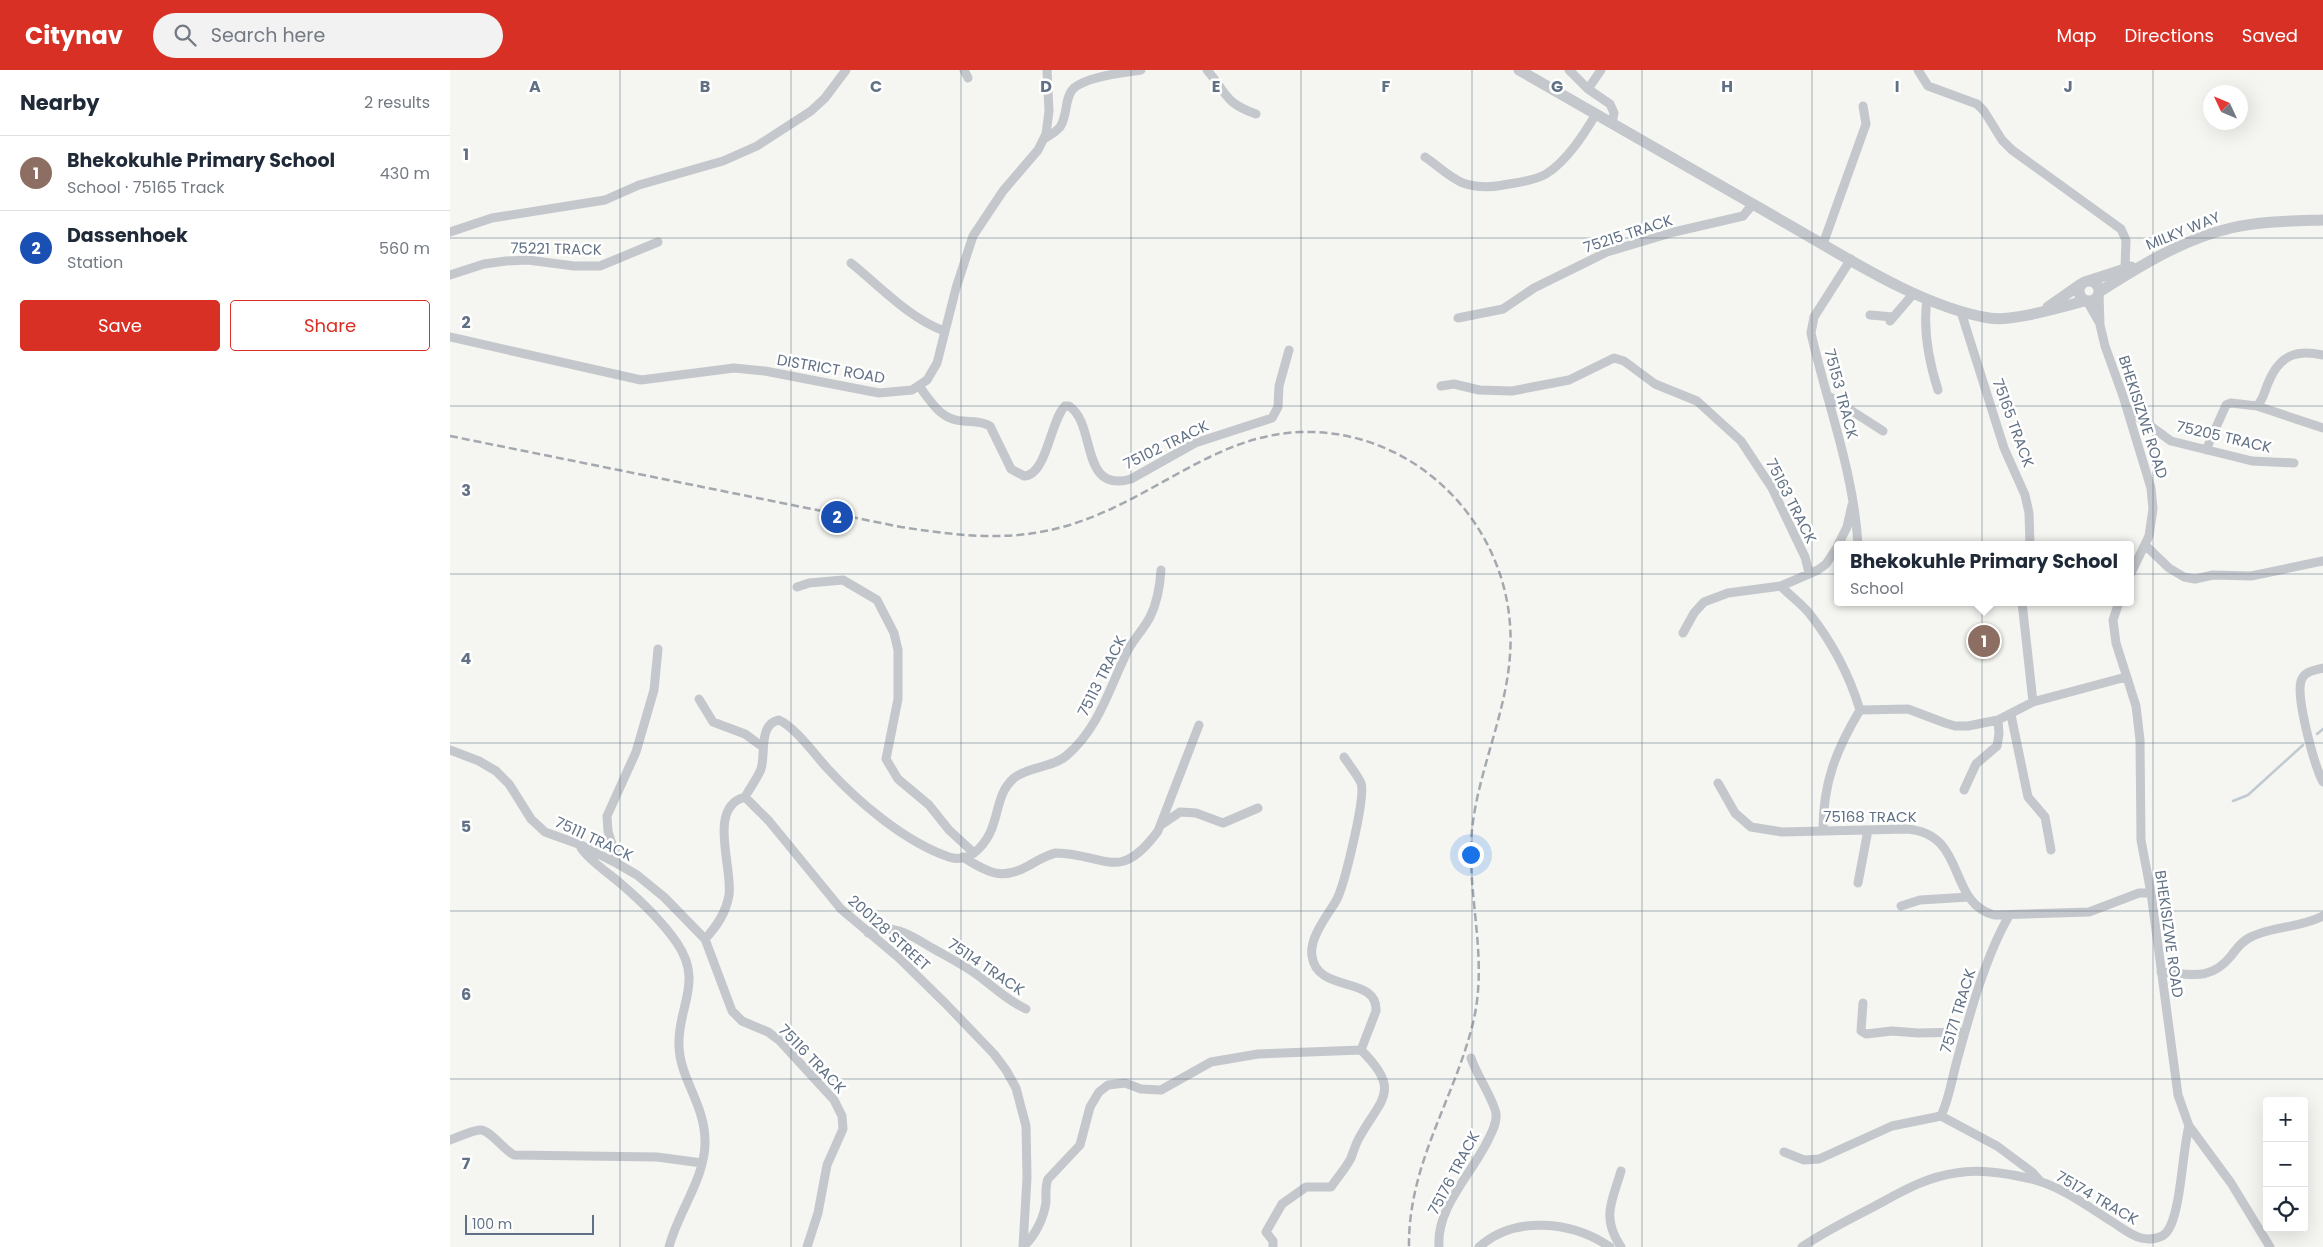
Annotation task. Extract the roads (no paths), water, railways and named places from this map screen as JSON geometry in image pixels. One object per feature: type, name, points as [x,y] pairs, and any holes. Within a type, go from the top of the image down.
[{"type":"street","points":[[450,232],[492,218],[564,205],[605,200],[639,184],[723,161],[757,146],[811,111],[825,98],[846,70]]},
{"type":"street","points":[[920,386],[933,372],[974,236],[1003,191],[1031,160],[1044,139],[1049,111],[1047,70]]},
{"type":"street","points":[[1044,139],[1059,128],[1064,120],[1068,98],[1075,87],[1089,80],[1141,70]]},
{"type":"street","points":[[1207,70],[1227,99],[1238,107],[1256,114]]},
{"type":"street","name":"MILKY WAY","points":[[1519,70],[1851,260],[1927,299],[1961,312],[1991,319],[2020,317],[2086,301]]},
{"type":"street","points":[[1569,70],[1588,89],[1613,108],[1612,124]]},
{"type":"street","points":[[1588,89],[1601,70]]},
{"type":"street","points":[[1918,70],[1928,86],[1977,104],[1984,111],[2002,140],[2012,150],[2121,229],[2126,240],[2125,269]]},
{"type":"street","points":[[1823,244],[1866,124],[1863,106]]},
{"type":"street","points":[[1425,157],[1462,183],[1477,186],[1504,185],[1526,181],[1545,175],[1555,167],[1589,126],[1596,114]]},
{"type":"street","name":"75215 TRACK","points":[[1458,318],[1483,315],[1503,309],[1534,288],[1606,252],[1674,232],[1743,216],[1753,204]]},
{"type":"street","name":"MILKY WAY","points":[[2099,293],[2145,263],[2178,246],[2231,228],[2323,220]]},
{"type":"street","name":"75221 TRACK","points":[[450,275],[484,264],[506,261],[528,260],[574,266],[600,266],[658,242]]},
{"type":"street","name":"75153 TRACK","points":[[1851,260],[1811,325],[1810,334],[1853,500],[1858,541]]},
{"type":"street","points":[[851,263],[912,315],[944,332]]},
{"type":"street","name":"MILKY WAY","points":[[2045,310],[2084,282],[2145,263]]},
{"type":"street","points":[[2084,282],[2095,282],[2099,293],[2093,300],[2086,301],[2078,292],[2084,282]]},
{"type":"street","points":[[1870,315],[1892,319],[1905,306],[1914,293]]},
{"type":"street","name":"BHEKISIZWE ROAD","points":[[2099,293],[2100,324]]},
{"type":"street","points":[[1927,299],[1925,312],[1927,332],[1938,390]]},
{"type":"street","name":"BHEKISIZWE ROAD","points":[[2086,301],[2100,324],[2151,488],[2153,509],[2149,536],[2134,566]]},
{"type":"street","name":"75165 TRACK","points":[[1961,312],[2004,448],[2025,495],[2030,541]]},
{"type":"street","name":"DISTRICT ROAD","points":[[450,337],[640,380],[734,368],[765,371],[879,394],[905,392],[920,386]]},
{"type":"street","name":"75102 TRACK","points":[[920,386],[943,415],[962,421],[980,422],[990,426],[1011,469],[1024,476],[1034,472],[1041,462],[1056,417],[1067,406],[1072,408],[1098,471],[1108,480],[1117,481],[1132,479],[1195,443],[1222,433],[1260,424],[1272,418],[1278,407],[1279,386],[1289,350]]},
{"type":"street","points":[[2257,406],[2261,402],[2270,379],[2284,360],[2298,352],[2323,355]]},
{"type":"street","name":"75163 TRACK","points":[[1441,386],[1454,384],[1479,390],[1512,391],[1569,380],[1614,358],[1624,361],[1655,384],[1690,397],[1741,441],[1751,454],[1781,505],[1805,557],[1809,573],[1826,564],[1834,551]]},
{"type":"street","points":[[1827,395],[1883,431]]},
{"type":"street","points":[[2206,450],[2226,405],[2232,403],[2257,406],[2323,428]]},
{"type":"street","name":"75205 TRACK","points":[[2127,409],[2172,441],[2252,461],[2294,464]]},
{"type":"street","name":"75163 TRACK","points":[[1840,541],[1847,527],[1853,500]]},
{"type":"street","points":[[2144,545],[2169,568],[2184,577],[2195,579],[2213,575],[2251,576],[2323,561]]},
{"type":"street","name":"75113 TRACK","points":[[763,747],[768,728],[776,720],[783,722],[840,781],[892,826],[950,858],[963,857],[974,853],[989,838],[996,822],[1001,798],[1014,778],[1065,757],[1086,737],[1101,713],[1128,651],[1155,606],[1161,570]]},
{"type":"street","points":[[1684,633],[1691,618],[1704,602],[1728,593],[1781,586],[1809,573]]},
{"type":"street","points":[[797,587],[809,583],[843,580],[877,600],[894,633],[898,650],[898,699],[886,759],[898,779],[929,806],[974,853]]},
{"type":"street","points":[[1781,586],[1790,597],[1807,611],[1833,647],[1850,680],[1860,710],[1836,755],[1825,793],[1823,830]]},
{"type":"street","points":[[2022,606],[2033,702]]},
{"type":"street","name":"BHEKISIZWE ROAD","points":[[2118,606],[2113,620],[2116,643],[2136,706],[2140,740],[2141,840],[2151,893],[2178,1094],[2189,1126],[2231,1183],[2270,1247]]},
{"type":"street","points":[[618,864],[608,831],[607,816],[636,752],[654,690],[658,649]]},
{"type":"street","points":[[2323,668],[2306,674],[2301,681],[2300,689],[2307,734],[2323,782]]},
{"type":"street","points":[[1860,710],[1908,709],[1945,724],[1968,726],[1998,720],[2033,702],[2126,677]]},
{"type":"street","points":[[699,699],[713,722],[746,734],[763,747],[761,768],[745,797],[735,799],[730,805],[724,821],[723,831],[730,885],[729,898],[725,912],[717,926],[705,939]]},
{"type":"street","points":[[2011,715],[2028,798],[2046,817],[2051,850]]},
{"type":"street","points":[[1964,790],[1976,764],[1997,746],[1999,734],[1998,720]]},
{"type":"street","points":[[963,857],[991,873],[1000,874],[1014,873],[1056,853],[1113,863],[1123,862],[1132,857],[1148,844],[1161,825],[1199,725]]},
{"type":"street","name":"75111 TRACK","points":[[450,750],[479,761],[496,771],[509,784],[531,819],[545,832],[581,845],[618,864],[654,888],[705,939]]},
{"type":"street","points":[[1344,757],[1361,783],[1362,801],[1340,892],[1322,922],[1312,949],[1312,957],[1320,974],[1328,979],[1358,987],[1373,998],[1376,1011],[1361,1050]]},
{"type":"street","name":"75168 TRACK","points":[[1718,783],[1735,813],[1751,827],[1782,832],[1914,829],[1926,831],[1944,846],[1969,897],[1985,913],[2009,916],[2089,912],[2130,896],[2151,893]]},
{"type":"street","name":"200128 STREET","points":[[745,797],[769,822],[826,892],[868,933],[898,958],[975,1033],[994,1054],[1016,1088],[1026,1126],[1027,1177],[1023,1247]]},
{"type":"street","points":[[1161,825],[1180,812],[1196,813],[1222,823],[1258,808]]},
{"type":"street","points":[[1858,883],[1868,830]]},
{"type":"street","points":[[581,845],[581,849],[639,899],[678,944],[689,970],[690,987],[678,1044],[680,1063],[695,1096],[703,1120],[705,1144],[702,1163],[669,1247]]},
{"type":"street","points":[[1901,906],[1920,900],[1969,897]]},
{"type":"street","name":"75171 TRACK","points":[[1941,1116],[1948,1102],[1965,1032],[1992,951],[2009,916]]},
{"type":"street","points":[[2161,972],[2202,975],[2211,973],[2217,970],[2240,944],[2251,936],[2303,925],[2323,916]]},
{"type":"street","name":"75114 TRACK","points":[[868,933],[880,928],[906,932],[963,964],[1003,996],[1026,1010]]},
{"type":"street","name":"75116 TRACK","points":[[705,939],[732,1011],[742,1020],[762,1029],[779,1040],[827,1092],[842,1116],[843,1129],[827,1165],[818,1213],[807,1247]]},
{"type":"street","points":[[1862,1003],[1860,1026],[1861,1031],[1866,1034],[1892,1031],[1918,1033],[1965,1032]]},
{"type":"street","points":[[1023,1247],[1036,1231],[1042,1215],[1046,1202],[1048,1178],[1080,1145],[1090,1107],[1099,1092],[1108,1085],[1125,1083],[1141,1089],[1161,1090],[1211,1062],[1258,1054],[1361,1050],[1371,1060],[1384,1081],[1381,1103],[1358,1140],[1350,1160],[1331,1187],[1306,1187],[1282,1204],[1266,1232],[1273,1241],[1274,1247]]},
{"type":"street","name":"75176 TRACK","points":[[1439,1247],[1441,1224],[1445,1214],[1477,1161],[1495,1126],[1496,1118],[1493,1105],[1471,1058]]},
{"type":"street","points":[[1784,1152],[1804,1160],[1819,1159],[1892,1126],[1941,1116],[1998,1146],[2032,1172],[2041,1182]]},
{"type":"street","name":"75174 TRACK","points":[[1802,1247],[1843,1222],[1934,1177],[1957,1172],[1981,1172],[2028,1178],[2041,1182],[2083,1203],[2134,1236],[2151,1239],[2160,1237],[2166,1233],[2174,1218],[2184,1142],[2189,1126]]},
{"type":"street","points":[[450,1140],[480,1130],[485,1131],[507,1152],[514,1155],[657,1157],[702,1163]]},
{"type":"street","points":[[1621,1170],[1609,1221],[1611,1233],[1621,1247]]},
{"type":"street","points":[[1479,1247],[1486,1241],[1511,1228],[1539,1225],[1590,1236],[1610,1247]]},
{"type":"waterway","points":[[2317,734],[2323,729]]},
{"type":"waterway","points":[[2233,801],[2248,795],[2303,745]]},
{"type":"railway","points":[[450,436],[901,527],[976,536],[1024,534],[1047,531],[1072,524],[1122,504],[1220,452],[1272,435],[1300,432],[1344,436],[1386,448],[1422,469],[1454,497],[1480,531],[1498,569],[1509,611],[1510,655],[1503,699],[1480,786],[1472,830],[1472,878],[1479,974],[1473,1023],[1455,1079],[1424,1160],[1416,1188],[1411,1217],[1409,1247]]},
{"type":"place","name":"Dassenhoek","points":[[837,517]]},
{"type":"place","name":"Bhekokuhle Primary School","points":[[1984,641]]}]
